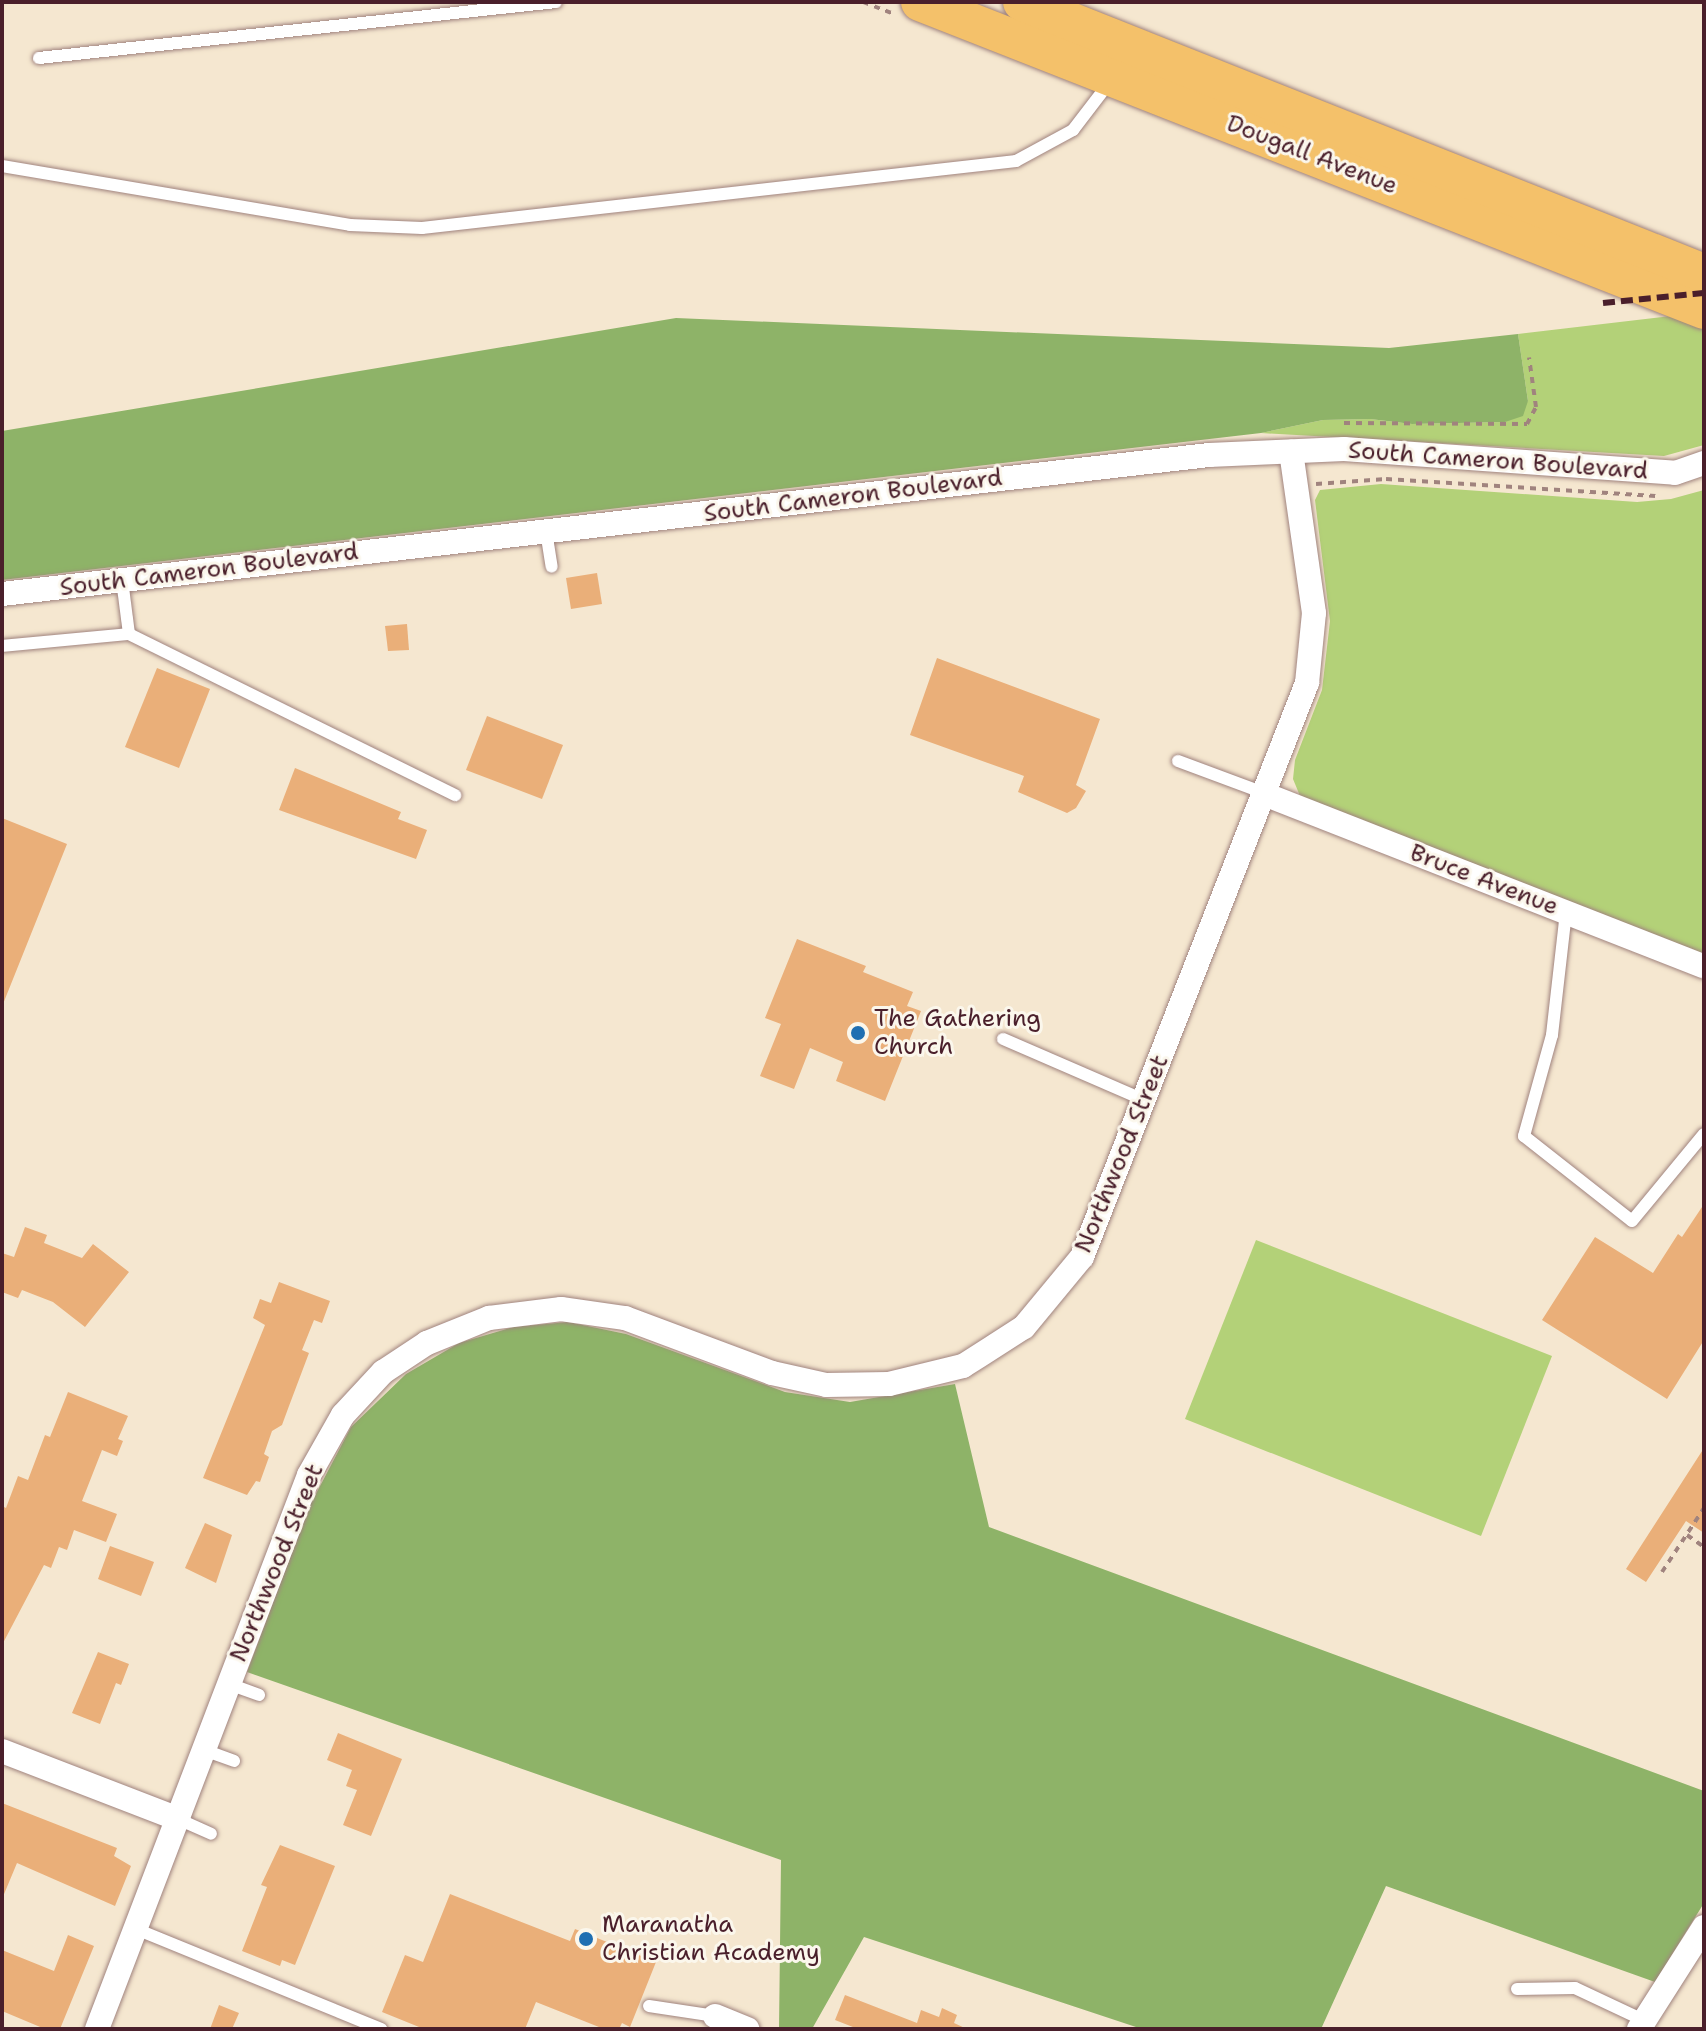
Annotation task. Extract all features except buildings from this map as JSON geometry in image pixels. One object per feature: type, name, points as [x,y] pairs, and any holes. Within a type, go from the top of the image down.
[{"type":"main road","name":"Dougall Avenue","points":[[920,2],[1125,61],[1704,273]]},
{"type":"main road","name":"Dougall Avenue","points":[[1022,2],[1125,61],[1704,310]]},
{"type":"street","name":"South Cameron Boulevard","points":[[2,594],[1209,455],[1344,449],[1675,473],[1704,463]]},
{"type":"street","name":"Northwood Street","points":[[97,2029],[309,1475],[343,1415],[383,1372],[427,1343],[489,1318],[561,1309],[625,1318],[772,1373],[826,1385],[889,1384],[963,1366],[1024,1327],[1082,1257],[1307,683],[1314,613],[1291,452]]},
{"type":"street","name":"Bruce Avenue","points":[[1264,794],[1704,966]]},
{"type":"street","points":[[2,1751],[178,1819]]},
{"type":"street","points":[[1642,2025],[1704,1927]]},
{"type":"street","points":[[715,2016],[747,2029]]},
{"type":"lane","points":[[39,58],[556,2]]},
{"type":"lane","points":[[2,166],[350,225],[422,228],[1016,161],[1073,130],[1125,61]]},
{"type":"lane","points":[[546,531],[552,567]]},
{"type":"lane","points":[[122,580],[129,634]]},
{"type":"lane","points":[[2,646],[129,634],[455,795]]},
{"type":"lane","points":[[1178,761],[1264,794]]},
{"type":"lane","points":[[1566,912],[1552,1035],[1524,1136],[1632,1221],[1704,1134]]},
{"type":"lane","points":[[1003,1039],[1144,1100]]},
{"type":"lane","points":[[229,1684],[259,1695]]},
{"type":"lane","points":[[204,1750],[234,1761]]},
{"type":"lane","points":[[178,1819],[211,1834]]},
{"type":"lane","points":[[136,1929],[381,2029]]},
{"type":"lane","points":[[1517,1989],[1575,1988],[1642,2025]]},
{"type":"lane","points":[[649,2006],[715,2016]]},
{"type":"path","points":[[1344,423],[1527,424],[1536,407],[1529,357]]},
{"type":"path","points":[[1327,483],[1386,479],[1640,497],[1665,495]]},
{"type":"path","points":[[1662,1572],[1704,1508]]},
{"type":"path","points":[[1687,1535],[1704,1547]]},
{"type":"green space","points":[[1688,314],[1704,321],[1704,445],[1664,456],[1261,433],[1323,420],[1370,419],[1412,424],[1505,422],[1528,401],[1518,334]]},
{"type":"green space","points":[[676,318],[1389,348],[1518,334],[1528,401],[1523,416],[1505,422],[1412,424],[1370,419],[1323,420],[1261,433],[2,580],[2,431]]},
{"type":"green space","points":[[1381,484],[1637,502],[1671,499],[1704,490],[1704,957],[1300,796],[1293,779],[1295,760],[1322,690],[1330,621],[1315,500],[1320,490]]},
{"type":"green space","points":[[1256,1240],[1552,1356],[1481,1536],[1185,1419]]},
{"type":"green space","points":[[568,1322],[626,1334],[785,1392],[850,1402],[955,1384],[989,1527],[1704,1791],[1704,1903],[1655,1982],[1386,1886],[1321,2029],[1142,2029],[864,1937],[812,2029],[779,2029],[781,1860],[247,1672],[309,1507],[351,1427],[406,1374],[459,1343],[513,1327]]},
{"type":"railway","points":[[1603,303],[1704,293]]},
{"type":"place","name":"The Gathering Church","points":[[858,1033]]},
{"type":"place","name":"Maranatha Christian Academy","points":[[586,1939]]}]
